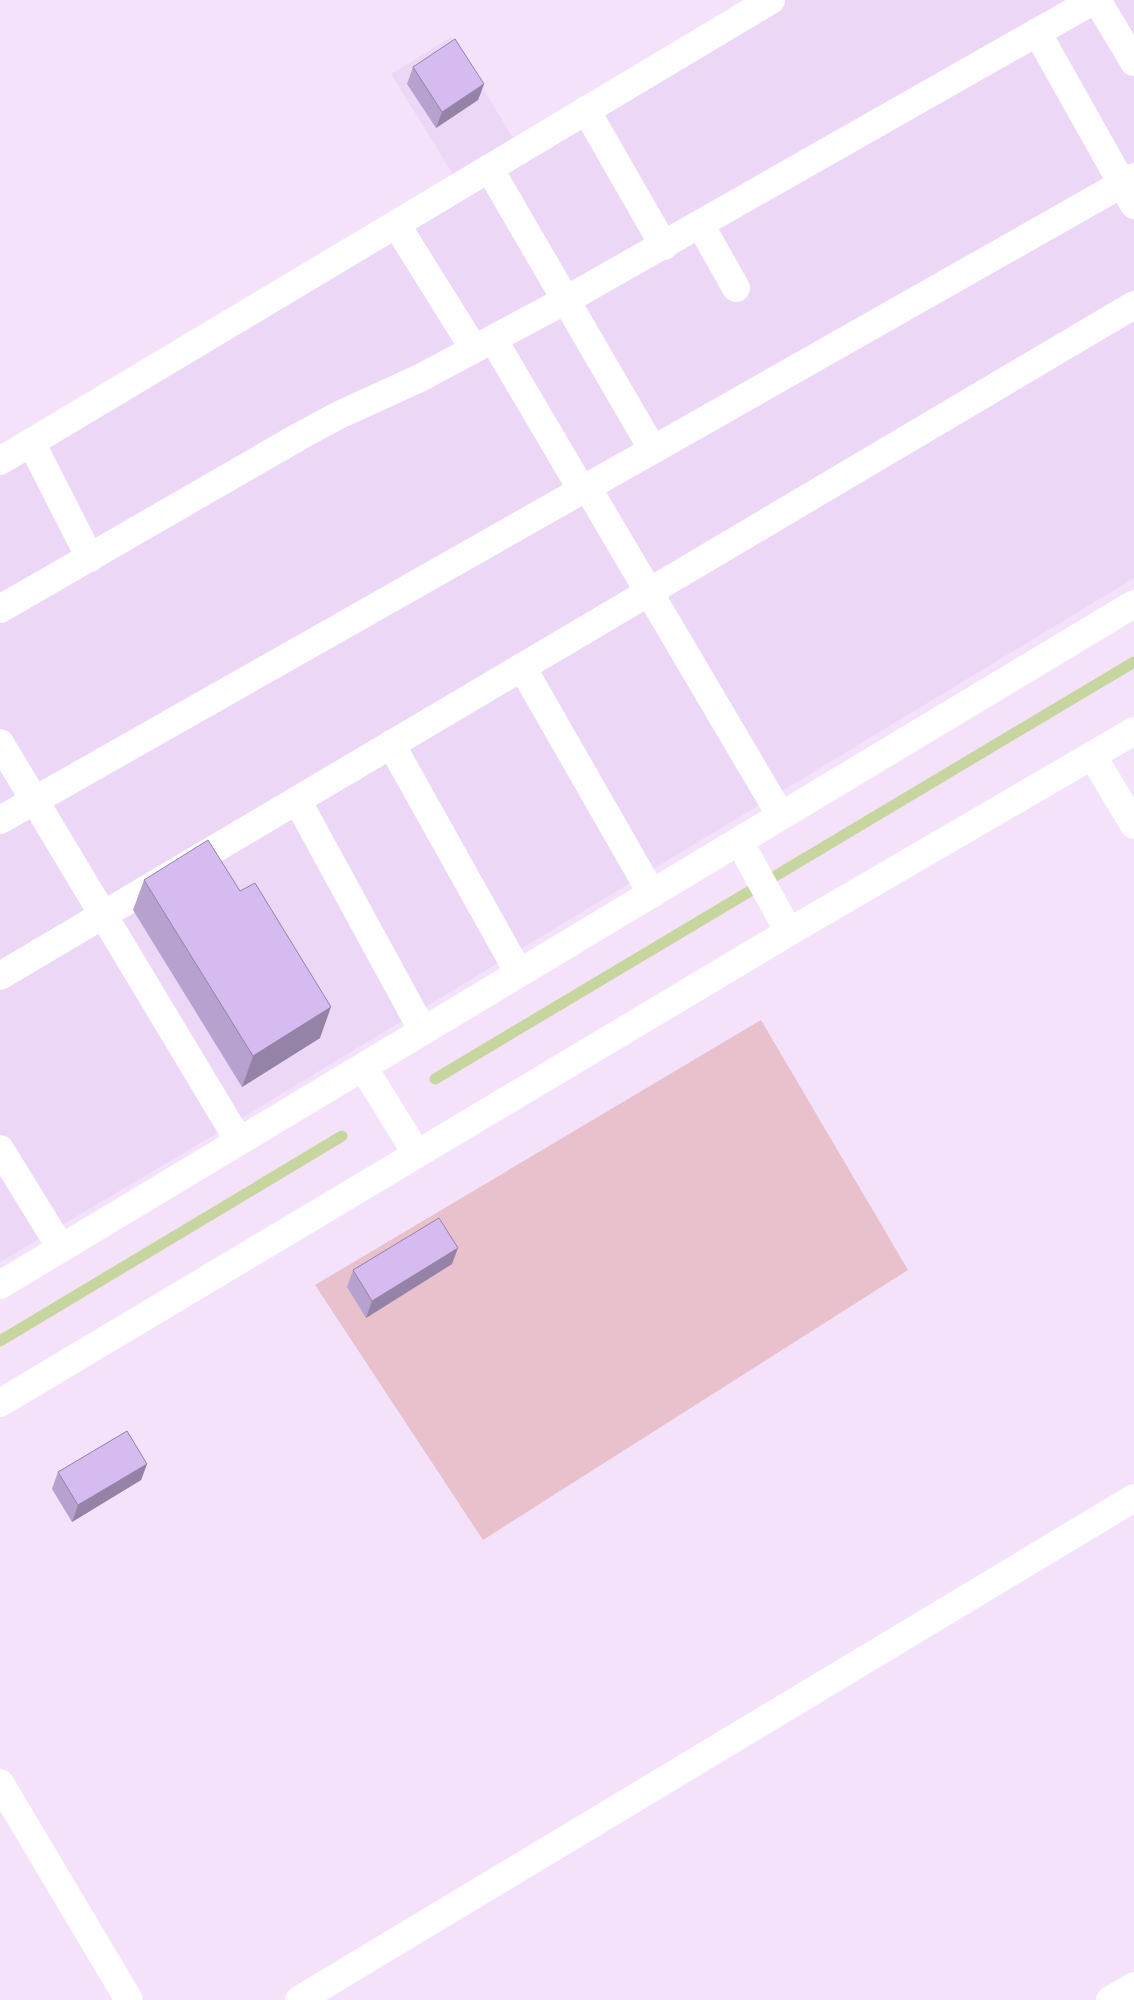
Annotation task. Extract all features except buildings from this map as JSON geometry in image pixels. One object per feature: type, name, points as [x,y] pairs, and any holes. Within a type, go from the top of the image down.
[{"type":"street","points":[[0,460],[771,0]]},
{"type":"street","points":[[0,609],[300,436],[347,411],[420,378],[664,246],[1095,0],[1134,62]]},
{"type":"street","points":[[0,820],[584,489],[1130,188],[1037,32]]},
{"type":"street","points":[[586,110],[664,246]]},
{"type":"street","points":[[489,168],[654,450]]},
{"type":"street","points":[[396,224],[483,344],[584,489],[649,592],[781,816]]},
{"type":"street","points":[[700,224],[736,288]]},
{"type":"street","points":[[0,976],[1134,305]]},
{"type":"street","points":[[31,442],[90,558]]},
{"type":"street","points":[[0,1285],[1134,604]]},
{"type":"street","points":[[522,667],[652,894]]},
{"type":"street","points":[[0,1403],[789,932],[1134,731]]},
{"type":"street","points":[[0,743],[239,1141]]},
{"type":"street","points":[[391,744],[519,972]]},
{"type":"street","points":[[1092,756],[1134,825]]},
{"type":"street","points":[[297,800],[423,1031]]},
{"type":"street","points":[[739,841],[789,932]]},
{"type":"street","points":[[362,1067],[417,1154]]},
{"type":"street","points":[[0,1149],[61,1248]]},
{"type":"street","points":[[299,2000],[1134,1498]]},
{"type":"street","points":[[0,1783],[129,2000]]},
{"type":"street","points":[[1110,2000],[1134,1986]]},
{"type":"shaded area","points":[[762,0],[1134,0],[1134,578],[207,1139],[0,1262],[0,455],[457,181],[391,74],[451,37],[517,144]]},
{"type":"shaded area","points":[[761,1020],[908,1270],[483,1540],[315,1285]]},
{"type":"waterway","points":[[435,1079],[1134,662]]},
{"type":"waterway","points":[[0,1341],[342,1136]]}]
